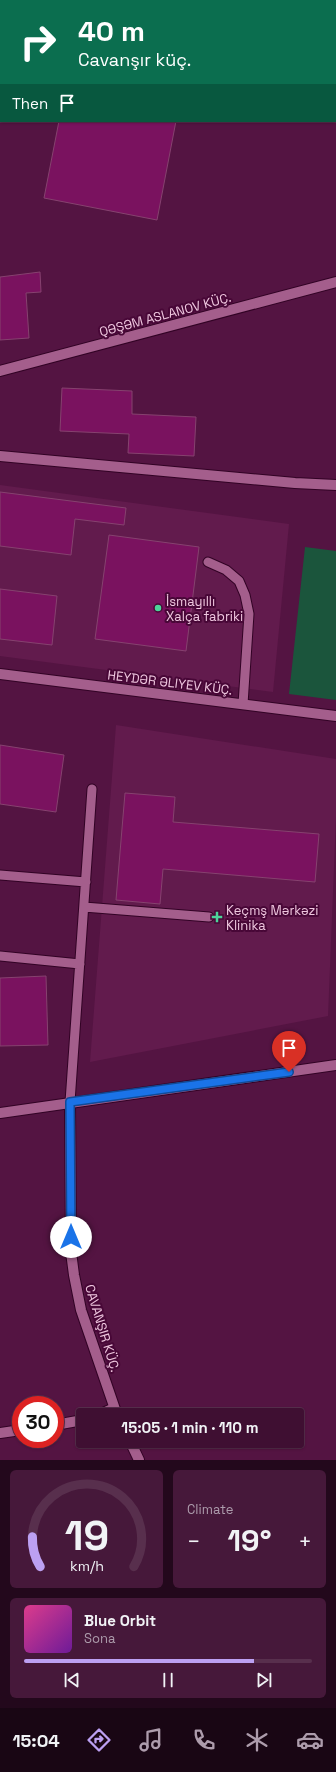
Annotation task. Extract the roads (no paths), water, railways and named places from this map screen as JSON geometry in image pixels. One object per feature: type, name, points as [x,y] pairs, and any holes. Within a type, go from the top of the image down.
[{"type":"street","name":"QƏŞƏM ASLANOV KÜÇ.","points":[[0,371],[336,282]]},
{"type":"street","points":[[0,456],[295,483],[336,485]]},
{"type":"street","name":"HEYDƏR ƏLIYEV KÜÇ.","points":[[0,674],[336,716]]},
{"type":"street","points":[[0,1113],[336,1065]]},
{"type":"street","name":"CAVANŞIR KÜÇ.","points":[[70,1102],[71,1252],[74,1275],[81,1310],[115,1408]]},
{"type":"street","points":[[64,1424],[76,1422]]},
{"type":"street","points":[[0,1433],[12,1431]]},
{"type":"street","points":[[133,1448],[139,1460]]},
{"type":"lane","points":[[208,562],[226,570],[239,581],[245,595],[250,614],[244,704]]},
{"type":"lane","points":[[70,1102],[92,789]]},
{"type":"lane","points":[[0,875],[86,882]]},
{"type":"lane","points":[[84,907],[209,917]]},
{"type":"lane","points":[[0,956],[80,964]]},
{"type":"place","name":"İsmayıllı Xalça fabriki","points":[[158,608]]},
{"type":"place","name":"Keçmş Mərkəzi Klinika","points":[[217,917]]}]
